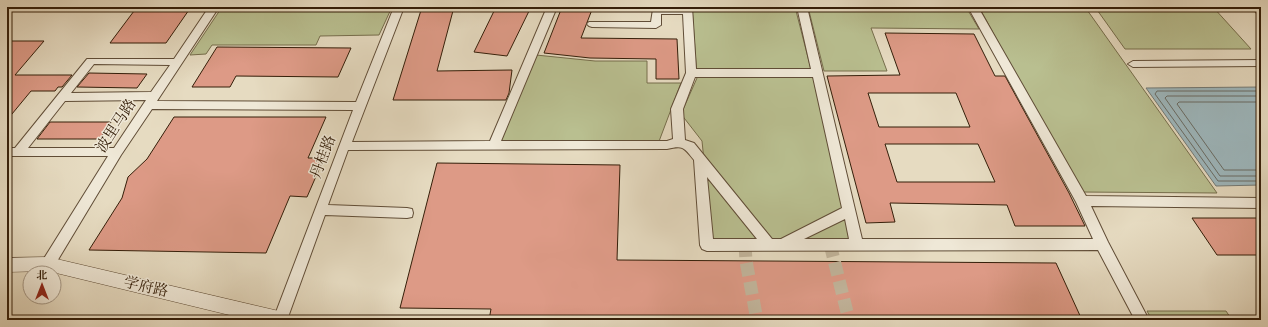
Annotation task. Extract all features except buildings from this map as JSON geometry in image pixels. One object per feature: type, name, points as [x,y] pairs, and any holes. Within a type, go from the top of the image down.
[{"type":"street","name":"波里马路","points":[[48,264],[117,152],[214,7]]},
{"type":"street","name":"丹桂路","points":[[282,320],[320,210],[399,7]]},
{"type":"street","points":[[494,145],[552,7]]},
{"type":"street","points":[[802,7],[857,244]]},
{"type":"street","points":[[973,7],[1082,202],[1102,244],[1142,320]]},
{"type":"street","points":[[1257,7],[1261,11]]},
{"type":"street","points":[[592,24],[656,25],[656,11],[687,9],[691,73],[677,109],[679,142]]},
{"type":"street","points":[[12,152],[91,61],[178,62]]},
{"type":"street","points":[[1133,64],[1261,63]]},
{"type":"street","points":[[691,73],[818,73]]},
{"type":"street","points":[[61,96],[151,101],[360,106]]},
{"type":"street","points":[[344,146],[667,145],[679,142],[690,146],[768,244]]},
{"type":"street","points":[[12,152],[117,152]]},
{"type":"street","points":[[700,160],[707,245],[1102,244]]},
{"type":"street","points":[[1082,202],[1261,202]]},
{"type":"street","points":[[320,210],[407,213]]},
{"type":"street","points":[[783,244],[849,211]]},
{"type":"street","name":"学府路","points":[[7,265],[48,264],[282,320]]},
{"type":"green space","points":[[222,7],[392,7],[379,35],[320,36],[316,45],[212,45],[206,54],[190,55]]},
{"type":"green space","points":[[692,7],[795,7],[813,77],[850,239],[712,239],[702,141],[681,114],[697,78]]},
{"type":"green space","points":[[808,7],[966,7],[979,29],[871,28],[887,71],[824,71]]},
{"type":"green space","points":[[979,7],[1085,7],[1217,193],[1080,192]]},
{"type":"green space","points":[[1095,7],[1213,7],[1251,49],[1125,49]]},
{"type":"green space","points":[[536,55],[595,61],[647,61],[647,83],[681,83],[658,144],[500,142]]},
{"type":"green space","points":[[1147,311],[1226,311],[1232,320],[1152,320]]},
{"type":"water","points":[[1261,87],[1261,185],[1216,186],[1146,88]]},
{"type":"tunnel","points":[[745,244],[746,261],[757,320]]},
{"type":"tunnel","points":[[830,244],[849,320]]}]
